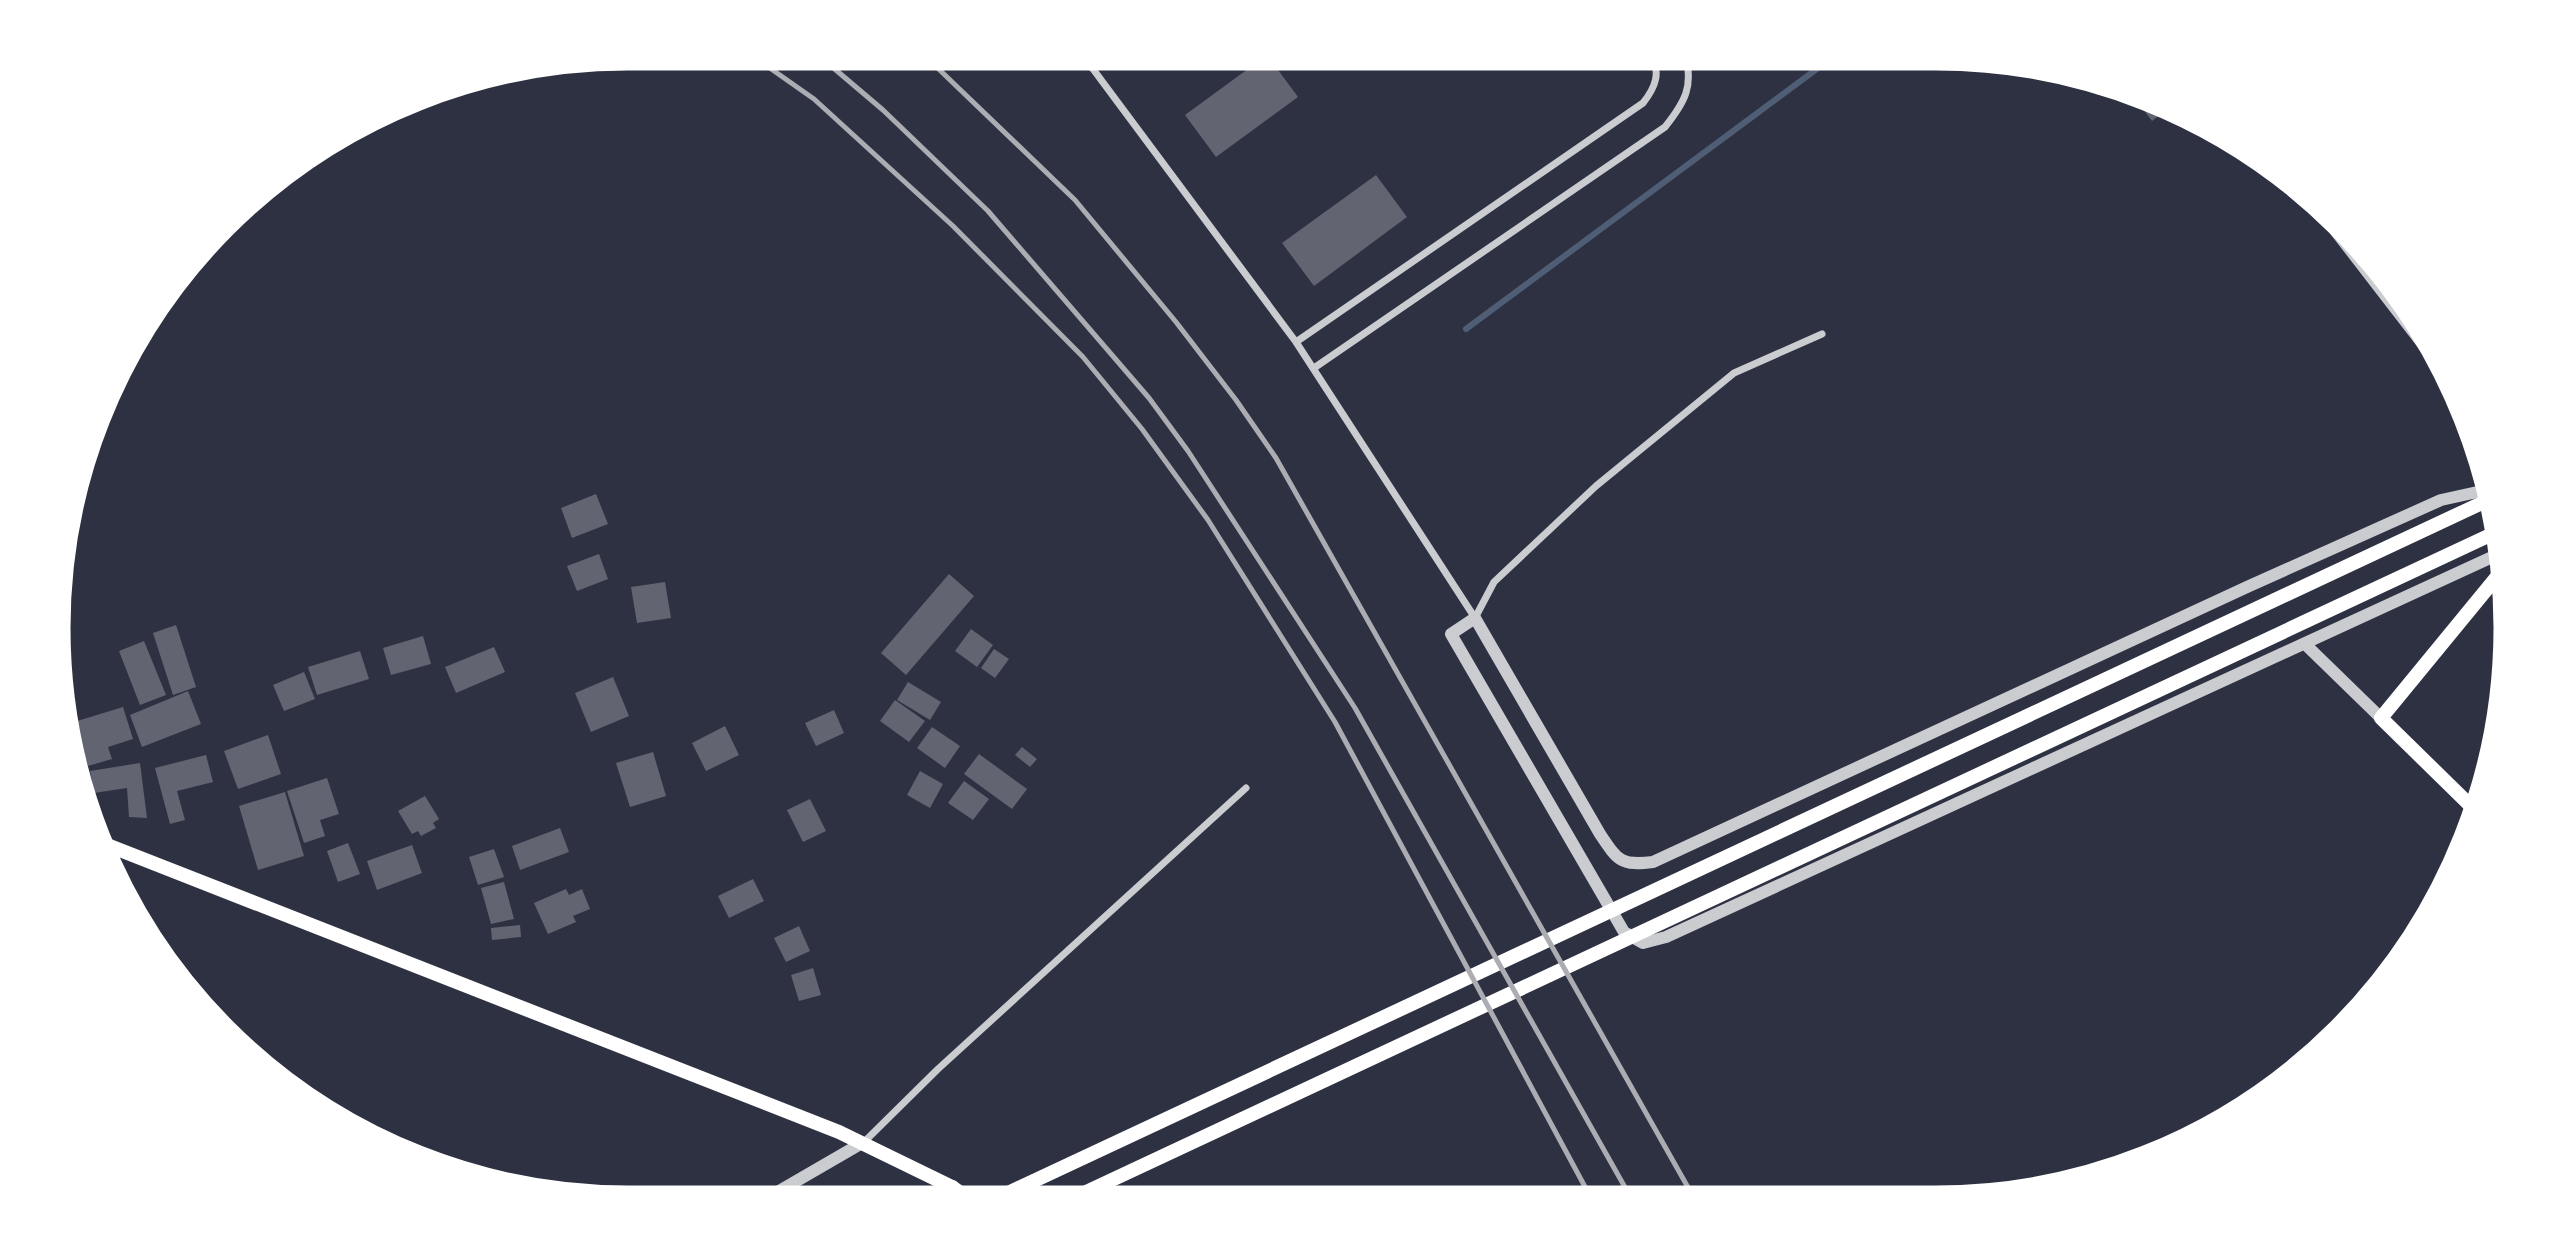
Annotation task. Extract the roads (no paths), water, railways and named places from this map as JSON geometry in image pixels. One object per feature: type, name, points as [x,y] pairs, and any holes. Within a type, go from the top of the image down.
[{"type":"main road","points":[[1014,1190],[2484,501]]},
{"type":"main road","points":[[1090,1190],[2491,534]]},
{"type":"main road","points":[[2470,805],[2381,718],[2496,578]]},
{"type":"main road","points":[[111,846],[839,1132],[957,1190]]},
{"type":"main road","points":[[946,1190],[952,1187]]},
{"type":"street","points":[[1090,66],[1314,368],[1475,618],[1600,834],[1614,855],[1631,865],[1653,862],[2441,500],[2481,491]]},
{"type":"street","points":[[1296,342],[1643,103],[1654,90],[1658,74],[1655,66]]},
{"type":"street","points":[[1314,368],[1665,127],[1683,105],[1691,74],[1689,66]]},
{"type":"street","points":[[2344,242],[2415,334]]},
{"type":"street","points":[[1822,334],[1734,373],[1723,381],[1596,486],[1494,582],[1475,618],[1451,634],[1624,932],[1643,943],[1666,937],[2494,556]]},
{"type":"street","points":[[2305,644],[2381,718]]},
{"type":"street","points":[[781,1190],[862,1143],[938,1069],[1246,788]]},
{"type":"waterway","points":[[1466,329],[1821,66]]},
{"type":"railway","points":[[767,66],[814,99],[953,226],[1083,357],[1142,429],[1208,520],[1335,722],[1587,1190]]},
{"type":"railway","points":[[831,66],[883,110],[988,211],[1149,398],[1188,451],[1355,708],[1626,1190]]},
{"type":"railway","points":[[935,66],[1075,200],[1176,322],[1236,400],[1276,458],[1689,1190]]}]
